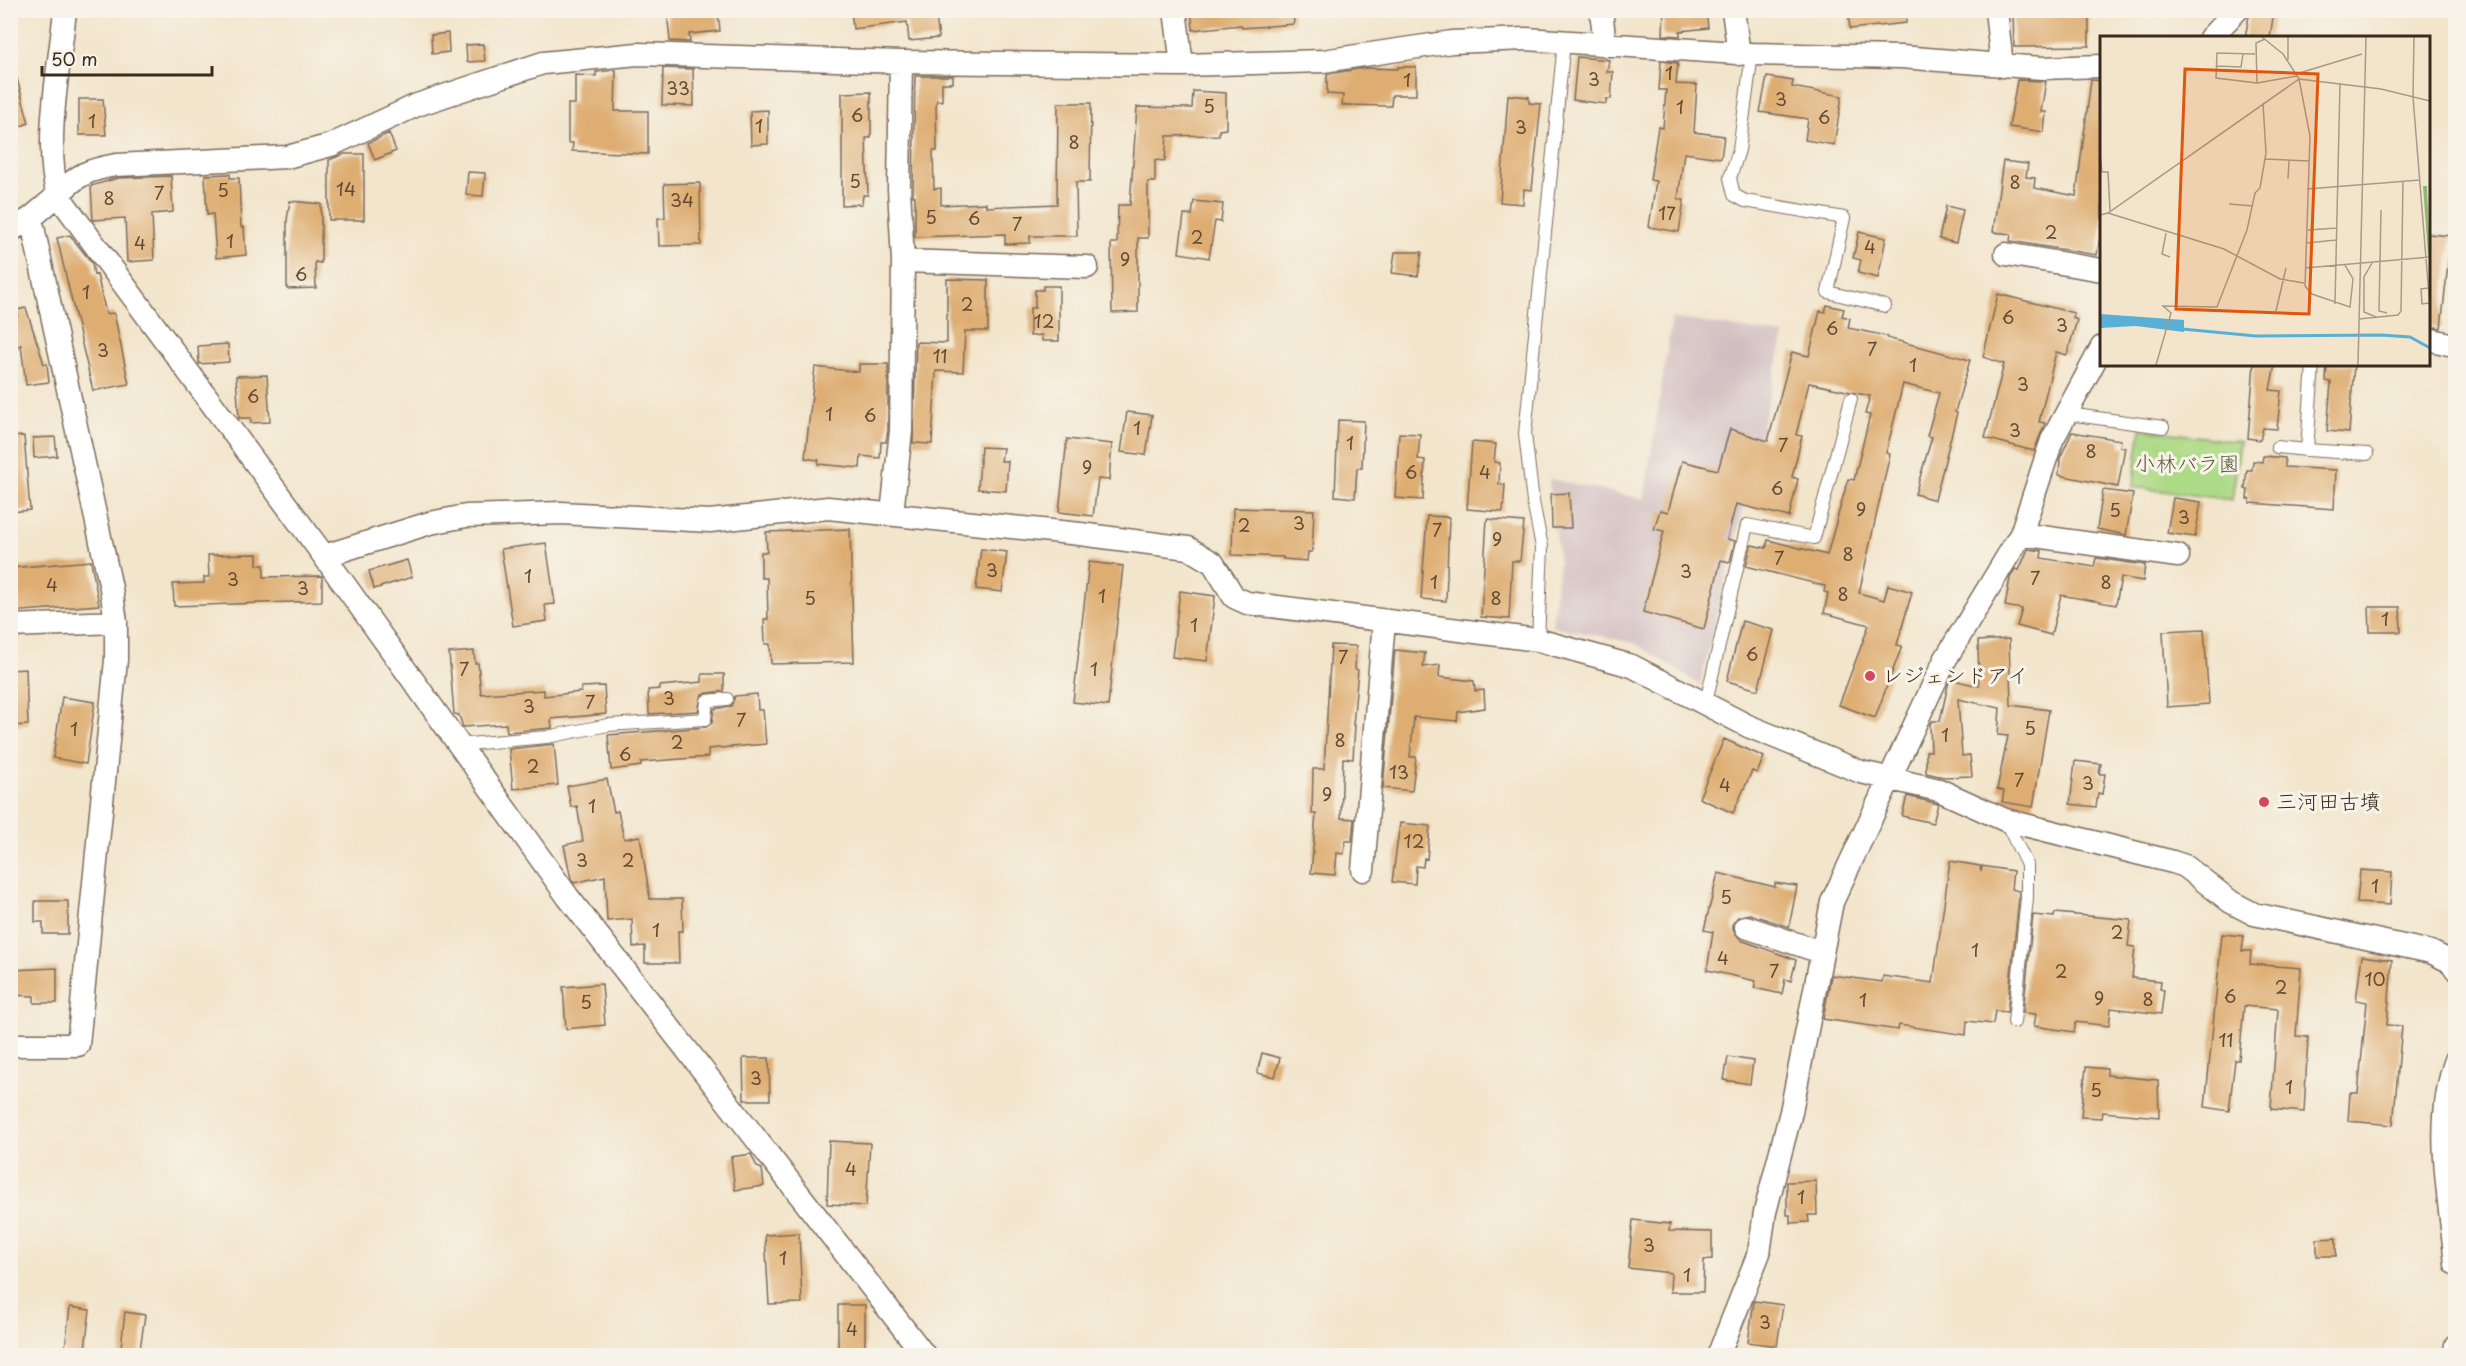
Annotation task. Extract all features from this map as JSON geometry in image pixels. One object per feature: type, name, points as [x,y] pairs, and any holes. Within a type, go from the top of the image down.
[{"type":"street","points":[[65,10],[53,126],[53,168],[58,195],[324,556],[568,897],[925,1356]]},
{"type":"street","points":[[1176,10],[1182,65]]},
{"type":"street","points":[[1601,10],[1605,45]]},
{"type":"street","points":[[1733,10],[1745,54]]},
{"type":"street","points":[[1996,10],[2002,66]]},
{"type":"street","points":[[2212,36],[2237,10]]},
{"type":"street","points":[[10,1045],[78,1045],[116,660],[116,622],[111,588],[16,225],[58,195],[76,177],[93,169],[117,165],[286,157],[331,145],[417,105],[543,63],[638,54],[901,62],[1182,65],[1323,61],[1452,42],[1526,39],[1745,54],[1901,57],[2002,66],[2100,66]]},
{"type":"street","points":[[892,513],[901,431],[903,261],[899,188],[901,62]]},
{"type":"street","points":[[2006,254],[2100,270]]},
{"type":"street","points":[[903,261],[1087,267]]},
{"type":"street","points":[[1718,1356],[1759,1253],[1765,1212],[1791,1112],[1832,902],[1945,660],[2021,534],[2052,440],[2100,351]]},
{"type":"street","points":[[324,556],[430,523],[466,516],[561,513],[710,521],[828,508],[892,513],[1188,548],[1213,563],[1234,597],[1247,603],[1538,640],[1632,666],[1705,706],[1861,772],[1889,776],[1940,790],[2005,820],[2173,862],[2185,866],[2231,902],[2254,914],[2431,952],[2451,963],[2456,969]]},
{"type":"street","points":[[2021,534],[2178,556]]},
{"type":"street","points":[[1363,870],[1384,621]]},
{"type":"street","points":[[10,626],[116,622]]},
{"type":"street","points":[[1746,927],[1821,952]]},
{"type":"street","points":[[2456,1060],[2447,1083],[2445,1143],[2456,1264]]},
{"type":"street","points":[[2454,1356],[2456,1345]]},
{"type":"lane","points":[[1538,640],[1542,547],[1533,502],[1525,434],[1564,42]]},
{"type":"lane","points":[[1745,54],[1739,150],[1730,178],[1734,195],[1745,201],[1844,218],[1828,292],[1885,306]]},
{"type":"lane","points":[[2307,450],[2313,366]]},
{"type":"lane","points":[[1705,706],[1748,525],[1814,538],[1851,399]]},
{"type":"lane","points":[[2068,414],[2163,427]]},
{"type":"lane","points":[[2277,447],[2367,454]]},
{"type":"lane","points":[[458,745],[548,737],[608,725],[705,719],[707,701],[727,699]]},
{"type":"lane","points":[[2005,820],[2027,865],[2027,898],[2014,1023]]},
{"type":"shaded area","points":[[1672,318],[1784,335],[1700,685],[1635,643],[1552,626],[1559,561],[1549,479],[1644,499]]},
{"type":"green space","name":"小林バラ園","points":[[2141,429],[2240,442],[2232,500],[2133,487]]},
{"type":"building","points":[[851,10],[935,10],[939,38],[909,41],[907,22],[853,29]]},
{"type":"building","points":[[1191,10],[1293,10],[1294,24],[1242,28],[1241,25],[1193,30]]},
{"type":"building","points":[[1664,10],[1706,10],[1708,28],[1680,31],[1680,36],[1663,35]]},
{"type":"building","points":[[1848,10],[1906,10],[1906,23],[1850,29]]},
{"type":"building","points":[[2250,10],[2274,10],[2270,36],[2245,36]]},
{"type":"building","points":[[667,11],[718,11],[720,31],[689,34],[690,42],[670,41]]},
{"type":"building","points":[[2089,12],[2089,46],[2014,47],[2013,15]]},
{"type":"building","points":[[448,33],[449,52],[432,54],[431,35]]},
{"type":"building","points":[[483,44],[485,61],[467,62],[466,45]]},
{"type":"building","points":[[1577,57],[1609,60],[1607,72],[1613,72],[1611,99],[1606,99],[1606,104],[1573,100]]},
{"type":"building","points":[[1661,61],[1678,63],[1676,84],[1697,85],[1694,132],[1724,136],[1721,158],[1684,153],[1678,199],[1684,200],[1679,232],[1649,227],[1656,181],[1650,180],[1658,127],[1663,128],[1666,90],[1659,90]]},
{"type":"building","points":[[1398,67],[1416,67],[1416,95],[1392,95],[1391,106],[1342,105],[1343,95],[1327,94],[1327,74],[1365,68],[1398,69]]},
{"type":"building","points":[[663,68],[693,69],[694,106],[662,105]]},
{"type":"building","points":[[616,70],[615,111],[648,111],[648,154],[572,151],[573,143],[568,143],[568,104],[575,104],[575,75],[596,76],[596,72]]},
{"type":"building","points":[[16,75],[29,123],[10,130],[10,76]]},
{"type":"building","points":[[915,76],[953,76],[953,83],[942,83],[942,101],[937,100],[936,106],[937,151],[933,151],[934,189],[941,188],[941,205],[986,203],[986,207],[1057,204],[1058,103],[1091,103],[1090,182],[1076,182],[1077,236],[1030,236],[1030,243],[1005,244],[1005,234],[915,237],[913,188]]},
{"type":"building","points":[[1767,77],[1793,81],[1792,87],[1842,96],[1834,145],[1805,140],[1808,119],[1760,112]]},
{"type":"building","points":[[2017,80],[2046,81],[2041,112],[2046,112],[2044,132],[2009,127]]},
{"type":"building","points":[[2091,80],[2100,81],[2100,237],[2097,255],[2010,241],[2011,234],[1993,232],[2003,161],[2028,164],[2026,177],[2035,178],[2034,188],[2076,196]]},
{"type":"building","points":[[1193,91],[1226,93],[1226,129],[1219,130],[1219,135],[1167,136],[1165,161],[1155,160],[1155,182],[1148,182],[1148,238],[1138,238],[1138,312],[1112,313],[1111,243],[1117,243],[1118,205],[1130,205],[1137,107],[1192,108]]},
{"type":"building","points":[[871,92],[871,138],[866,138],[868,195],[863,195],[862,204],[842,205],[842,93]]},
{"type":"building","points":[[1508,95],[1529,97],[1529,103],[1541,104],[1532,190],[1524,189],[1523,204],[1500,202]]},
{"type":"building","points":[[79,99],[103,99],[106,135],[79,135]]},
{"type":"building","points":[[768,110],[768,144],[751,145],[750,111]]},
{"type":"building","points":[[389,133],[396,151],[375,160],[368,143]]},
{"type":"building","points":[[344,154],[364,154],[364,220],[329,220],[329,160]]},
{"type":"building","points":[[468,172],[485,173],[483,196],[466,195]]},
{"type":"building","points":[[230,174],[230,178],[239,178],[241,227],[244,227],[246,255],[216,258],[213,214],[207,215],[205,175]]},
{"type":"building","points":[[171,176],[173,212],[152,214],[154,260],[127,262],[125,218],[93,220],[91,186],[118,178]]},
{"type":"building","points":[[700,183],[701,245],[659,246],[658,218],[665,218],[664,184]]},
{"type":"building","points":[[290,201],[321,204],[321,263],[315,262],[316,288],[287,289],[287,220]]},
{"type":"building","points":[[1194,201],[1223,204],[1221,222],[1215,221],[1209,258],[1179,253],[1184,215],[1192,215]]},
{"type":"building","points":[[1946,206],[1963,210],[1956,243],[1939,239]]},
{"type":"building","points":[[1859,232],[1886,238],[1878,278],[1858,273],[1861,260],[1853,258]]},
{"type":"building","points":[[2430,234],[2451,236],[2441,328],[2430,326]]},
{"type":"building","points":[[70,235],[92,263],[94,275],[97,274],[106,314],[114,313],[129,384],[93,391],[57,238]]},
{"type":"building","points":[[1395,252],[1422,252],[1418,276],[1392,273]]},
{"type":"building","points":[[947,279],[988,280],[988,331],[965,331],[963,372],[936,371],[932,444],[913,443],[916,342],[947,343]]},
{"type":"building","points":[[1043,286],[1059,286],[1059,341],[1042,341],[1042,335],[1030,336],[1030,308],[1035,308],[1035,290],[1043,290]]},
{"type":"building","points":[[1998,294],[2074,313],[2073,318],[2077,320],[2067,355],[2056,352],[2039,422],[2045,423],[2034,451],[1985,438],[2004,364],[1983,357]]},
{"type":"building","points":[[1827,305],[1844,309],[1842,316],[1850,318],[1848,328],[1887,336],[1887,338],[1970,360],[1955,412],[1957,413],[1935,500],[1915,494],[1932,437],[1927,436],[1939,393],[1903,384],[1886,453],[1890,454],[1859,593],[1884,600],[1888,585],[1912,592],[1897,645],[1902,646],[1875,718],[1839,705],[1869,625],[1824,613],[1828,593],[1824,592],[1825,586],[1746,566],[1751,545],[1766,548],[1768,540],[1827,555],[1848,479],[1854,480],[1870,415],[1865,414],[1870,396],[1809,383],[1796,435],[1802,436],[1792,477],[1798,479],[1789,517],[1736,504],[1727,539],[1735,541],[1730,562],[1721,560],[1704,629],[1643,612],[1664,531],[1654,529],[1660,510],[1668,512],[1682,461],[1718,470],[1730,429],[1768,441],[1792,352],[1809,356],[1820,311],[1825,312]]},
{"type":"building","points":[[26,308],[44,364],[47,364],[49,382],[26,385],[21,345],[10,349],[10,317],[18,315],[17,310]]},
{"type":"building","points":[[228,344],[229,362],[199,364],[198,346]]},
{"type":"building","points":[[859,364],[888,364],[888,430],[886,442],[881,442],[880,458],[861,456],[860,468],[818,464],[819,460],[805,458],[815,367],[859,372]]},
{"type":"building","points":[[2254,366],[2275,366],[2270,390],[2281,391],[2277,429],[2263,428],[2260,440],[2248,438]]},
{"type":"building","points":[[2327,366],[2354,366],[2349,433],[2327,431],[2331,382],[2326,381]]},
{"type":"building","points":[[267,375],[270,422],[251,423],[251,418],[239,418],[236,376]]},
{"type":"building","points":[[1127,412],[1152,415],[1146,455],[1121,452]]},
{"type":"building","points":[[1338,420],[1364,421],[1362,468],[1357,468],[1355,498],[1335,496]]},
{"type":"building","points":[[2072,432],[2121,440],[2120,447],[2125,447],[2118,487],[2059,475],[2060,458]]},
{"type":"building","points":[[1399,433],[1420,434],[1418,459],[1425,460],[1423,500],[1395,498]]},
{"type":"building","points":[[24,436],[30,510],[10,512],[10,437]]},
{"type":"building","points":[[55,437],[57,456],[34,458],[33,438]]},
{"type":"building","points":[[1067,439],[1112,444],[1109,480],[1098,479],[1093,516],[1059,512]]},
{"type":"building","points":[[1472,442],[1496,444],[1494,462],[1500,463],[1499,484],[1505,485],[1503,512],[1467,509]]},
{"type":"building","points":[[981,447],[1003,448],[1001,461],[1008,461],[1006,491],[978,489]]},
{"type":"building","points":[[2263,456],[2285,458],[2285,467],[2336,470],[2334,509],[2250,503],[2250,499],[2247,499],[2248,490],[2245,489],[2247,470],[2252,470],[2253,461],[2262,462]]},
{"type":"building","points":[[2103,490],[2133,494],[2126,535],[2097,529]]},
{"type":"building","points":[[1569,493],[1571,528],[1552,528],[1551,494]]},
{"type":"building","points":[[2173,498],[2201,502],[2195,537],[2167,533]]},
{"type":"building","points":[[1233,508],[1314,510],[1312,552],[1308,552],[1307,561],[1283,559],[1283,557],[1232,555]]},
{"type":"building","points":[[1427,516],[1449,517],[1446,601],[1421,599]]},
{"type":"building","points":[[1487,519],[1524,522],[1520,561],[1512,561],[1509,619],[1481,617]]},
{"type":"building","points":[[850,529],[854,662],[771,664],[770,644],[765,644],[764,619],[768,619],[767,578],[761,578],[761,552],[767,552],[766,532]]},
{"type":"building","points":[[546,543],[555,604],[545,605],[547,621],[513,626],[501,549]]},
{"type":"building","points":[[981,549],[1007,552],[1002,592],[976,589]]},
{"type":"building","points":[[2028,549],[2042,551],[2041,558],[2094,567],[2096,558],[2145,565],[2143,581],[2121,577],[2116,605],[2061,595],[2051,635],[2017,626],[2022,609],[2005,606],[2010,578],[2015,569],[2019,570]]},
{"type":"building","points":[[257,554],[257,565],[264,565],[264,577],[322,576],[322,601],[174,606],[173,584],[204,583],[204,577],[209,577],[208,555]]},
{"type":"building","points":[[407,560],[412,577],[374,589],[369,571]]},
{"type":"building","points":[[91,561],[99,605],[10,612],[10,568]]},
{"type":"building","points":[[1089,562],[1123,566],[1108,706],[1073,702]]},
{"type":"building","points":[[1180,591],[1215,596],[1207,661],[1172,657]]},
{"type":"building","points":[[2369,607],[2400,607],[2401,632],[2370,632]]},
{"type":"building","points":[[1742,621],[1774,630],[1758,690],[1727,681]]},
{"type":"building","points":[[2204,629],[2209,704],[2167,707],[2163,631]]},
{"type":"building","points":[[2009,639],[2011,705],[2049,710],[2033,807],[2002,802],[2004,791],[1997,789],[2008,736],[1998,735],[2000,708],[1958,699],[1962,756],[1970,755],[1972,776],[1944,777],[1926,773],[1926,751],[1931,751],[1930,724],[1932,721],[1940,721],[1948,685],[1955,671],[1957,681],[1979,686],[1978,641]]},
{"type":"building","points":[[1331,645],[1356,646],[1355,669],[1358,670],[1353,725],[1355,725],[1353,759],[1343,758],[1341,818],[1354,819],[1352,841],[1345,841],[1344,854],[1337,853],[1335,875],[1311,873],[1316,814],[1312,814],[1313,769],[1324,769]]},
{"type":"building","points":[[1395,650],[1425,653],[1423,667],[1440,665],[1439,677],[1474,681],[1475,691],[1484,690],[1485,708],[1458,712],[1457,721],[1414,717],[1410,757],[1416,757],[1412,791],[1383,788]]},
{"type":"building","points":[[474,651],[475,663],[478,663],[481,694],[544,690],[544,696],[581,692],[581,687],[604,686],[606,714],[551,719],[552,728],[507,732],[506,724],[463,727],[459,715],[454,714],[449,653]]},
{"type":"building","points":[[26,669],[28,725],[10,726],[10,670]]},
{"type":"building","points":[[702,674],[724,674],[724,691],[702,694],[698,711],[649,714],[648,690],[660,689],[660,686],[702,682]]},
{"type":"building","points":[[757,694],[758,710],[763,710],[766,744],[708,749],[708,757],[641,762],[641,766],[611,770],[608,735],[706,727],[712,723],[714,709],[731,706],[735,696]]},
{"type":"building","points":[[62,697],[95,702],[86,764],[53,758]]},
{"type":"building","points":[[1724,739],[1764,757],[1757,773],[1752,771],[1733,813],[1699,798]]},
{"type":"building","points":[[554,744],[558,785],[513,789],[509,749]]},
{"type":"building","points":[[2075,761],[2101,764],[2099,774],[2105,774],[2102,794],[2098,793],[2096,807],[2070,804]]},
{"type":"building","points":[[607,779],[614,812],[618,811],[624,839],[640,836],[650,899],[682,899],[683,931],[678,931],[679,963],[645,963],[645,946],[633,947],[632,919],[607,921],[605,876],[574,883],[571,879],[564,845],[583,841],[577,806],[571,807],[567,786]]},
{"type":"building","points":[[1907,796],[1938,804],[1933,823],[1902,816]]},
{"type":"building","points":[[1400,823],[1430,826],[1427,859],[1424,858],[1423,867],[1416,866],[1415,884],[1392,882]]},
{"type":"building","points":[[1950,861],[1980,866],[1981,872],[1982,866],[2013,871],[2011,889],[2019,891],[2019,898],[2007,1012],[1995,1011],[1993,1024],[1967,1021],[1966,1035],[1899,1025],[1898,1030],[1823,1019],[1831,975],[1882,982],[1883,976],[1933,983]]},
{"type":"building","points":[[2360,870],[2392,872],[2390,905],[2357,903]]},
{"type":"building","points":[[1718,873],[1775,887],[1775,883],[1797,886],[1789,927],[1750,914],[1738,917],[1733,923],[1733,930],[1741,940],[1796,960],[1791,981],[1785,979],[1782,994],[1754,988],[1756,981],[1707,970],[1713,932],[1704,930]]},
{"type":"building","points":[[35,901],[68,901],[68,934],[43,934],[43,922],[35,922]]},
{"type":"building","points":[[2055,913],[2131,920],[2128,946],[2135,947],[2132,978],[2161,981],[2160,989],[2164,990],[2161,1014],[2111,1008],[2109,1026],[2076,1022],[2074,1032],[2034,1026],[2036,1014],[2023,1013],[2033,915],[2054,917]]},
{"type":"building","points":[[2222,934],[2244,936],[2242,951],[2251,951],[2250,964],[2301,968],[2296,1036],[2308,1037],[2304,1112],[2271,1109],[2278,1009],[2244,1006],[2239,1060],[2235,1060],[2229,1111],[2205,1107]]},
{"type":"building","points":[[2362,956],[2392,960],[2387,1025],[2402,1026],[2393,1125],[2348,1121],[2350,1093],[2358,1093],[2367,1002],[2356,1000]]},
{"type":"building","points":[[57,968],[57,1003],[34,1003],[34,996],[10,995],[10,970]]},
{"type":"building","points":[[602,984],[605,1025],[566,1029],[563,987]]},
{"type":"building","points":[[1262,1053],[1280,1058],[1275,1077],[1257,1073]]},
{"type":"building","points":[[1728,1057],[1753,1061],[1750,1084],[1724,1080]]},
{"type":"building","points":[[743,1058],[769,1058],[770,1100],[744,1100]]},
{"type":"building","points":[[2086,1067],[2107,1069],[2107,1075],[2158,1080],[2159,1117],[2103,1112],[2102,1118],[2081,1117]]},
{"type":"building","points":[[829,1141],[870,1143],[866,1206],[827,1204]]},
{"type":"building","points":[[751,1154],[757,1167],[762,1169],[764,1186],[735,1190],[731,1157]]},
{"type":"building","points":[[1816,1181],[1817,1215],[1808,1215],[1809,1222],[1790,1223],[1790,1215],[1787,1215],[1787,1182]]},
{"type":"building","points":[[1633,1220],[1670,1224],[1669,1231],[1712,1232],[1712,1259],[1704,1260],[1703,1292],[1670,1292],[1671,1273],[1628,1268]]},
{"type":"building","points":[[799,1233],[802,1303],[769,1304],[765,1235]]},
{"type":"building","points":[[2336,1238],[2336,1256],[2317,1256],[2317,1239]]},
{"type":"building","points":[[1754,1301],[1783,1305],[1777,1346],[1748,1342]]},
{"type":"building","points":[[838,1305],[865,1305],[865,1356],[838,1356]]},
{"type":"building","points":[[70,1307],[90,1310],[84,1356],[64,1356]]},
{"type":"building","points":[[125,1312],[145,1315],[139,1356],[120,1356]]},
{"type":"place","name":"レジェンドアイ","points":[[1870,676]]},
{"type":"place","name":"三河田古墳","points":[[2264,802]]}]
